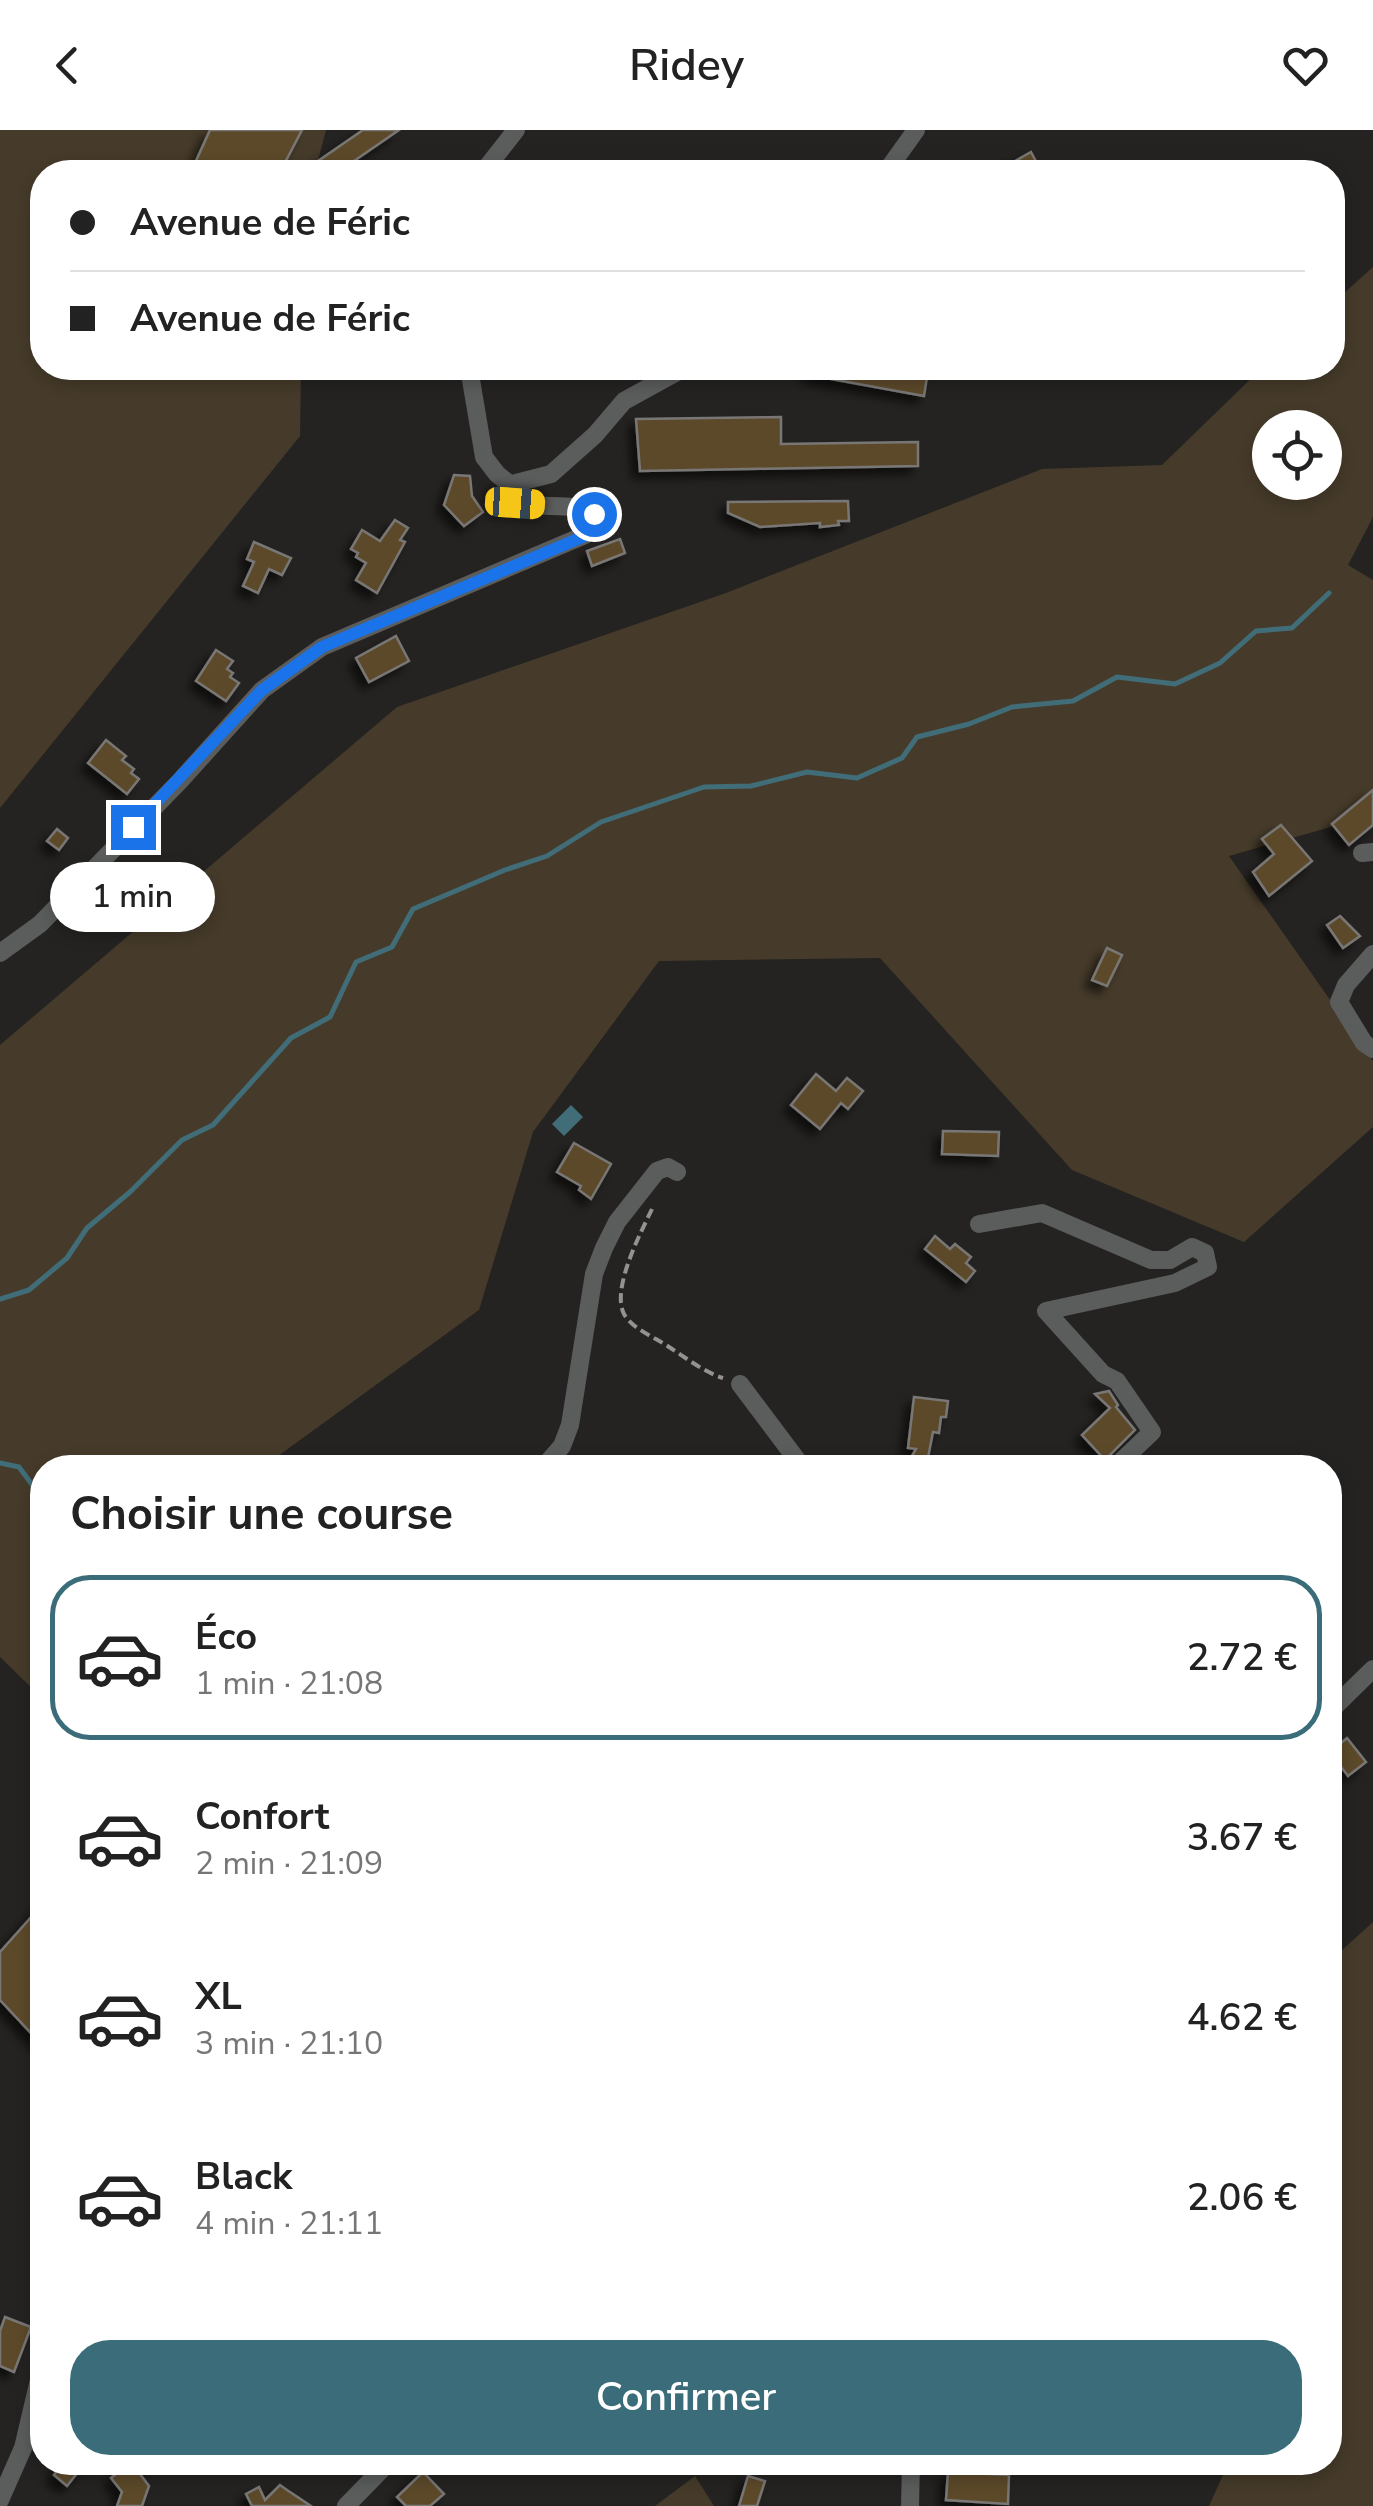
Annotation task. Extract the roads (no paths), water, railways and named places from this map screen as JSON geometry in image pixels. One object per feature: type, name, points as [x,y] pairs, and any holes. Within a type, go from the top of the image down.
[{"type":"street","points":[[492,160],[516,130]]},
{"type":"street","points":[[895,160],[916,130]]},
{"type":"street","points":[[471,380],[484,456],[513,487]]},
{"type":"street","points":[[0,953],[40,924],[179,782],[262,690],[322,647],[585,536],[594,526],[594,514],[584,508],[515,503],[506,494],[516,483],[551,474],[595,435],[624,401],[662,380]]},
{"type":"street","points":[[1373,954],[1346,985],[1339,1002],[1364,1043],[1373,1049]]},
{"type":"street","points":[[554,1455],[570,1424],[594,1274],[604,1248],[617,1222],[657,1171],[668,1167],[677,1172]]},
{"type":"street","points":[[979,1224],[1042,1213],[1151,1260],[1170,1260],[1192,1247],[1205,1253],[1208,1267],[1175,1283],[1046,1311],[1103,1374],[1117,1381],[1148,1424],[1152,1432],[1128,1455]]},
{"type":"street","points":[[740,1384],[793,1455]]},
{"type":"street","points":[[1342,1700],[1373,1669]]},
{"type":"street","points":[[0,2500],[23,2448],[30,2418]]},
{"type":"street","points":[[346,2506],[376,2475]]},
{"type":"street","points":[[910,2506],[911,2475]]},
{"type":"water","points":[[571,1105],[583,1117],[564,1136],[552,1124]]},
{"type":"waterway","points":[[0,1299],[29,1290],[67,1258],[87,1228],[182,1140],[213,1125],[291,1038],[330,1017],[356,962],[392,947],[413,909],[547,856],[601,822],[704,787],[751,786],[807,772],[857,778],[902,758],[917,737],[969,724],[1012,707],[1073,701],[1117,677],[1175,684],[1220,663],[1256,631],[1292,628],[1329,593]]},
{"type":"waterway","points":[[0,1463],[19,1467],[30,1482]]}]
